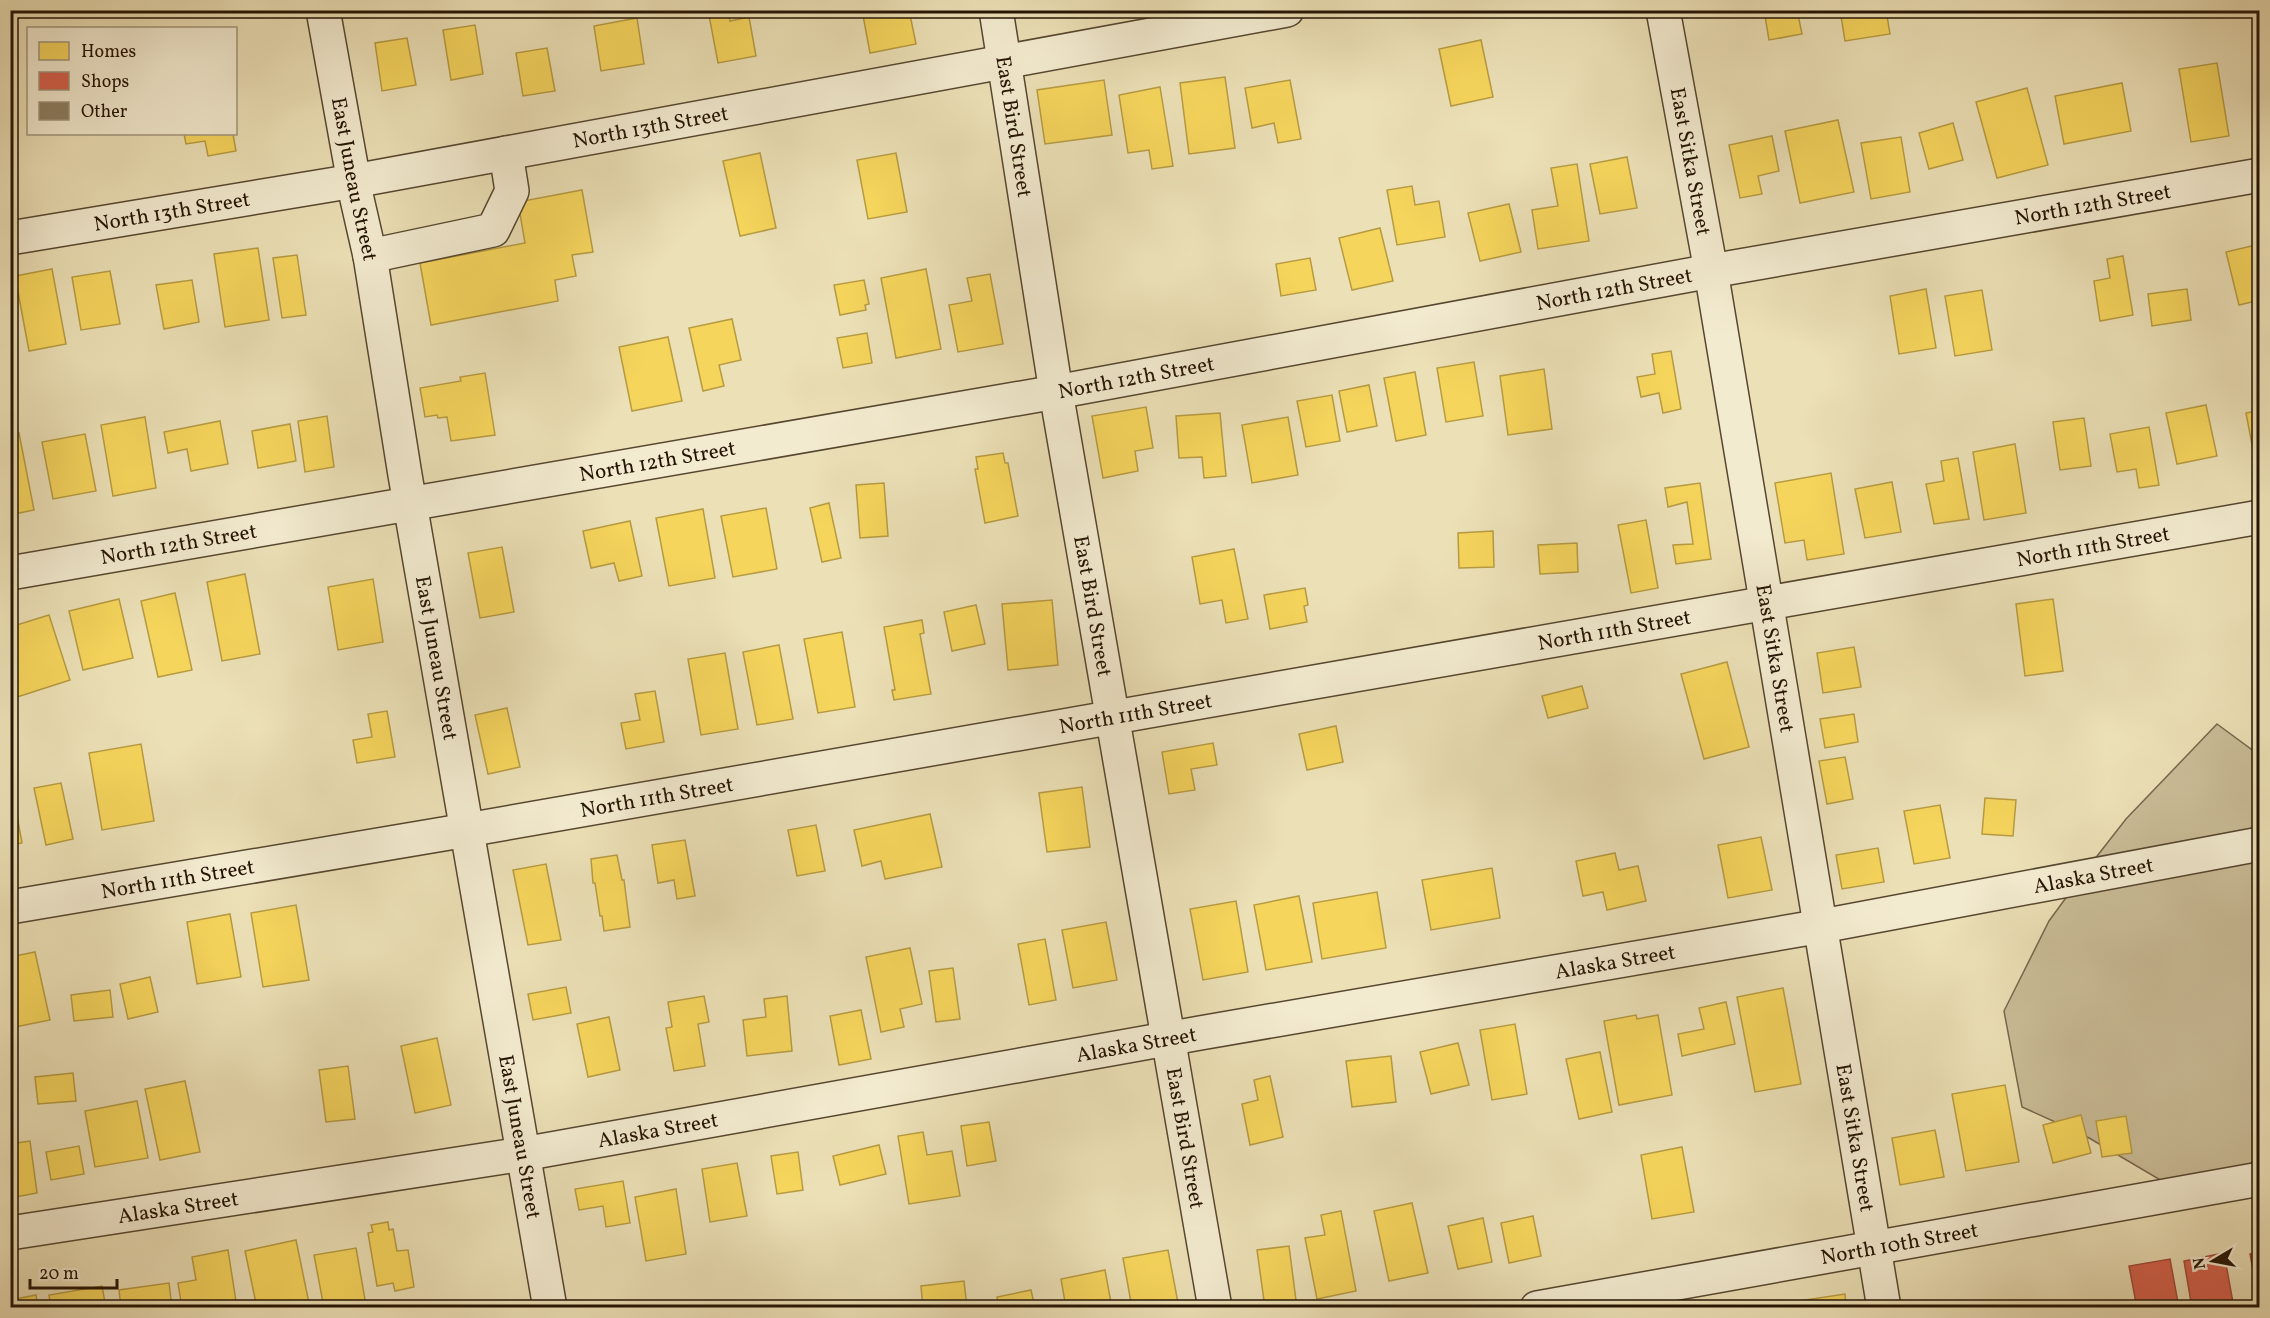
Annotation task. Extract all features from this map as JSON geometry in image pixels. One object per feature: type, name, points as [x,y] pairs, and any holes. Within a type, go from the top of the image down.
[{"type":"street","name":"East Juneau Street","points":[[323,10],[370,256],[405,475],[412,504],[550,1308]]},
{"type":"street","name":"East Bird Street","points":[[996,10],[1056,392],[1215,1308]]},
{"type":"street","name":"North 13th Street","points":[[10,238],[354,181],[1287,10]]},
{"type":"street","name":"East Sitka Street","points":[[1663,10],[1711,271],[1884,1308]]},
{"type":"street","points":[[370,256],[493,230],[512,191],[506,153]]},
{"type":"street","name":"North 12th Street","points":[[10,573],[1056,392],[1711,271],[2259,175]]},
{"type":"street","name":"North 11th Street","points":[[10,908],[467,831],[2259,516]]},
{"type":"street","name":"Alaska Street","points":[[10,1233],[523,1154],[1169,1038],[1822,926],[2259,844]]},
{"type":"street","name":"North 10th Street","points":[[1537,1308],[2259,1179]]},
{"type":"shaded area","points":[[2217,724],[2259,755],[2259,829],[2094,860],[2126,819]]},
{"type":"shaded area","points":[[2259,859],[2259,1164],[2162,1181],[2084,1135],[2022,1107],[2004,1011],[2049,921],[2068,895]]},
{"type":"building: Homes","points":[[23,10],[62,10],[62,12],[25,18]]},
{"type":"building: Homes","points":[[708,10],[728,10],[730,21],[749,17],[756,56],[718,63]]},
{"type":"building: Homes","points":[[862,10],[909,10],[916,44],[870,53]]},
{"type":"building: Homes","points":[[1764,10],[1797,10],[1802,34],[1769,40]]},
{"type":"building: Homes","points":[[1840,10],[1886,10],[1890,34],[1845,41]]},
{"type":"building: Homes","points":[[637,18],[644,64],[601,71],[594,26]]},
{"type":"building: Homes","points":[[475,25],[483,74],[451,80],[443,30]]},
{"type":"building: Homes","points":[[407,38],[416,85],[382,91],[375,43]]},
{"type":"building: Homes","points":[[1481,40],[1493,97],[1451,106],[1439,49]]},
{"type":"building: Homes","points":[[547,48],[555,91],[523,96],[516,53]]},
{"type":"building: Homes","points":[[2217,63],[2229,136],[2191,142],[2179,69]]},
{"type":"building: Homes","points":[[2255,70],[2260,70],[2260,98]]},
{"type":"building: Homes","points":[[1225,77],[1235,148],[1189,154],[1180,83]]},
{"type":"building: Homes","points":[[1104,80],[1112,135],[1045,144],[1037,90]]},
{"type":"building: Homes","points":[[1290,80],[1301,139],[1278,143],[1274,123],[1252,128],[1245,88]]},
{"type":"building: Homes","points":[[2122,83],[2131,131],[2064,144],[2055,96]]},
{"type":"building: Homes","points":[[1160,87],[1173,166],[1152,169],[1149,150],[1128,153],[1119,95]]},
{"type":"building: Homes","points":[[2027,88],[2048,165],[1997,178],[1976,102]]},
{"type":"building: Homes","points":[[1838,120],[1854,192],[1800,203],[1785,131]]},
{"type":"building: Homes","points":[[1953,123],[1963,160],[1929,169],[1919,133]]},
{"type":"building: Homes","points":[[184,135],[233,135],[236,151],[208,156],[205,141],[186,144]]},
{"type":"building: Homes","points":[[1772,136],[1779,171],[1758,176],[1762,194],[1740,198],[1729,145]]},
{"type":"building: Homes","points":[[1901,137],[1910,192],[1871,199],[1861,143]]},
{"type":"building: Homes","points":[[760,153],[776,228],[740,236],[723,161]]},
{"type":"building: Homes","points":[[896,153],[907,212],[868,219],[857,160]]},
{"type":"building: Homes","points":[[1627,157],[1637,208],[1600,214],[1590,164]]},
{"type":"building: Homes","points":[[1577,164],[1589,241],[1538,249],[1532,210],[1558,206],[1551,168]]},
{"type":"building: Homes","points":[[1412,186],[1415,205],[1439,201],[1445,237],[1397,245],[1387,190]]},
{"type":"building: Homes","points":[[582,190],[593,252],[572,255],[576,276],[555,280],[558,301],[431,325],[420,263],[525,243],[518,202]]},
{"type":"building: Homes","points":[[1509,204],[1521,252],[1480,261],[1468,213]]},
{"type":"building: Homes","points":[[1380,228],[1393,281],[1352,290],[1339,238]]},
{"type":"building: Homes","points":[[2260,244],[2260,300],[2239,305],[2226,252]]},
{"type":"building: Homes","points":[[258,248],[269,320],[225,327],[214,254]]},
{"type":"building: Homes","points":[[297,255],[306,315],[282,318],[273,258]]},
{"type":"building: Homes","points":[[2123,256],[2133,315],[2100,321],[2094,281],[2110,278],[2107,259]]},
{"type":"building: Homes","points":[[1310,258],[1316,290],[1281,296],[1276,264]]},
{"type":"building: Homes","points":[[52,269],[66,344],[29,351],[15,276]]},
{"type":"building: Homes","points":[[926,269],[941,349],[896,358],[881,278]]},
{"type":"building: Homes","points":[[110,271],[120,324],[81,330],[72,277]]},
{"type":"building: Homes","points":[[990,274],[1003,344],[958,352],[949,305],[972,301],[967,278]]},
{"type":"building: Homes","points":[[192,280],[199,322],[164,329],[156,285]]},
{"type":"building: Homes","points":[[864,280],[869,304],[865,305],[866,310],[840,315],[834,285]]},
{"type":"building: Homes","points":[[1926,289],[1936,348],[1899,354],[1890,296]]},
{"type":"building: Homes","points":[[2187,289],[2191,320],[2152,326],[2148,294]]},
{"type":"building: Homes","points":[[1982,290],[1992,350],[1955,356],[1945,296]]},
{"type":"building: Homes","points":[[732,319],[741,360],[719,365],[724,386],[703,391],[689,328]]},
{"type":"building: Homes","points":[[867,333],[872,363],[843,368],[837,338]]},
{"type":"building: Homes","points":[[668,337],[682,401],[632,411],[619,347]]},
{"type":"building: Homes","points":[[1671,351],[1681,409],[1663,413],[1659,393],[1641,397],[1637,377],[1655,374],[1652,354]]},
{"type":"building: Homes","points":[[1474,362],[1483,416],[1446,422],[1437,368]]},
{"type":"building: Homes","points":[[1544,369],[1552,429],[1508,435],[1500,376]]},
{"type":"building: Homes","points":[[1415,372],[1426,435],[1396,441],[1384,378]]},
{"type":"building: Homes","points":[[485,373],[495,435],[451,441],[447,417],[438,418],[437,415],[425,417],[420,388],[461,381],[460,377]]},
{"type":"building: Homes","points":[[1369,385],[1377,426],[1347,432],[1339,391]]},
{"type":"building: Homes","points":[[1332,395],[1340,441],[1306,447],[1297,401]]},
{"type":"building: Homes","points":[[2206,405],[2217,456],[2177,464],[2166,413]]},
{"type":"building: Homes","points":[[1146,407],[1153,448],[1135,451],[1138,471],[1103,478],[1092,416]]},
{"type":"building: Homes","points":[[2260,410],[2260,449],[2253,450],[2246,413]]},
{"type":"building: Homes","points":[[1220,413],[1226,476],[1204,478],[1202,457],[1179,458],[1176,416]]},
{"type":"building: Homes","points":[[327,416],[334,467],[305,472],[298,421]]},
{"type":"building: Homes","points":[[145,417],[156,488],[113,496],[101,425]]},
{"type":"building: Homes","points":[[1288,417],[1298,475],[1252,483],[1242,425]]},
{"type":"building: Homes","points":[[2084,418],[2091,466],[2060,470],[2053,422]]},
{"type":"building: Homes","points":[[220,421],[228,464],[191,471],[187,449],[168,453],[164,432]]},
{"type":"building: Homes","points":[[290,424],[296,461],[258,468],[252,431]]},
{"type":"building: Homes","points":[[2149,427],[2159,485],[2139,488],[2136,469],[2117,472],[2110,434]]},
{"type":"building: Homes","points":[[19,433],[34,510],[10,515],[10,435]]},
{"type":"building: Homes","points":[[85,434],[96,491],[53,499],[42,442]]},
{"type":"building: Homes","points":[[2015,444],[2026,513],[1984,520],[1973,452]]},
{"type":"building: Homes","points":[[1003,453],[1005,463],[1008,463],[1018,516],[985,523],[975,469],[978,469],[976,457]]},
{"type":"building: Homes","points":[[1958,458],[1969,519],[1934,524],[1926,484],[1944,481],[1941,461]]},
{"type":"building: Homes","points":[[1831,473],[1844,554],[1807,560],[1804,540],[1785,543],[1775,483]]},
{"type":"building: Homes","points":[[1892,482],[1901,532],[1865,538],[1855,489]]},
{"type":"building: Homes","points":[[884,483],[888,536],[860,538],[856,485]]},
{"type":"building: Homes","points":[[1700,483],[1711,559],[1676,564],[1673,545],[1693,544],[1687,502],[1668,507],[1665,488]]},
{"type":"building: Homes","points":[[829,503],[841,558],[822,562],[810,508]]},
{"type":"building: Homes","points":[[766,508],[777,569],[733,577],[721,516]]},
{"type":"building: Homes","points":[[703,509],[715,578],[669,586],[656,518]]},
{"type":"building: Homes","points":[[1646,520],[1658,588],[1631,593],[1618,525]]},
{"type":"building: Homes","points":[[630,521],[642,576],[619,581],[614,563],[591,568],[583,531]]},
{"type":"building: Homes","points":[[1493,531],[1494,567],[1459,568],[1458,533]]},
{"type":"building: Homes","points":[[1577,543],[1578,572],[1540,574],[1538,545]]},
{"type":"building: Homes","points":[[502,547],[514,612],[480,618],[468,553]]},
{"type":"building: Homes","points":[[1234,549],[1248,619],[1226,623],[1222,600],[1200,604],[1192,557]]},
{"type":"building: Homes","points":[[245,574],[260,654],[222,661],[207,582]]},
{"type":"building: Homes","points":[[373,579],[383,642],[338,650],[328,587]]},
{"type":"building: Homes","points":[[1305,588],[1308,605],[1304,606],[1307,622],[1270,629],[1264,595]]},
{"type":"building: Homes","points":[[175,593],[192,670],[158,677],[141,601]]},
{"type":"building: Homes","points":[[119,599],[133,658],[83,670],[69,611]]},
{"type":"building: Homes","points":[[2053,599],[2063,671],[2025,676],[2016,604]]},
{"type":"building: Homes","points":[[1052,600],[1058,665],[1008,670],[1002,604]]},
{"type":"building: Homes","points":[[976,605],[985,644],[952,651],[944,612]]},
{"type":"building: Homes","points":[[49,615],[70,680],[14,698],[10,686],[10,627]]},
{"type":"building: Homes","points":[[922,620],[924,633],[920,634],[931,694],[894,700],[892,690],[895,690],[884,627]]},
{"type":"building: Homes","points":[[842,632],[855,707],[818,713],[804,639]]},
{"type":"building: Homes","points":[[779,645],[793,719],[757,725],[743,652]]},
{"type":"building: Homes","points":[[1854,647],[1861,687],[1823,693],[1817,653]]},
{"type":"building: Homes","points":[[725,653],[738,729],[701,735],[688,659]]},
{"type":"building: Homes","points":[[1727,662],[1749,747],[1704,759],[1681,674]]},
{"type":"building: Homes","points":[[1582,686],[1588,708],[1548,718],[1542,696]]},
{"type":"building: Homes","points":[[655,691],[664,742],[626,749],[621,723],[640,720],[635,694]]},
{"type":"building: Homes","points":[[507,708],[520,767],[488,774],[475,715]]},
{"type":"building: Homes","points":[[387,711],[395,757],[357,763],[353,740],[372,737],[368,714]]},
{"type":"building: Homes","points":[[1854,714],[1858,742],[1825,748],[1820,719]]},
{"type":"building: Homes","points":[[1336,726],[1343,762],[1307,770],[1299,734]]},
{"type":"building: Homes","points":[[1213,743],[1217,765],[1191,769],[1195,790],[1169,794],[1162,752]]},
{"type":"building: Homes","points":[[141,744],[154,821],[102,830],[89,753]]},
{"type":"building: Homes","points":[[1845,757],[1853,799],[1827,804],[1819,761]]},
{"type":"building: Homes","points":[[61,783],[73,839],[46,845],[34,788]]},
{"type":"building: Homes","points":[[1082,787],[1090,847],[1047,852],[1039,793]]},
{"type":"building: Homes","points":[[1985,798],[2016,800],[2013,836],[1982,834]]},
{"type":"building: Homes","points":[[15,805],[22,843],[10,845],[10,806]]},
{"type":"building: Homes","points":[[1940,805],[1950,858],[1914,864],[1904,811]]},
{"type":"building: Homes","points":[[930,814],[942,867],[885,879],[881,861],[862,866],[854,830]]},
{"type":"building: Homes","points":[[816,825],[825,871],[797,876],[788,830]]},
{"type":"building: Homes","points":[[1761,837],[1772,890],[1728,898],[1718,845]]},
{"type":"building: Homes","points":[[685,840],[695,896],[677,899],[674,880],[658,883],[652,845]]},
{"type":"building: Homes","points":[[1878,848],[1884,882],[1842,889],[1836,855]]},
{"type":"building: Homes","points":[[1615,853],[1619,870],[1638,866],[1646,901],[1607,910],[1603,892],[1583,896],[1576,861]]},
{"type":"building: Homes","points":[[617,855],[622,880],[624,880],[630,927],[604,931],[595,883],[593,883],[591,859]]},
{"type":"building: Homes","points":[[546,864],[561,940],[528,945],[513,870]]},
{"type":"building: Homes","points":[[1492,868],[1500,918],[1431,930],[1422,880]]},
{"type":"building: Homes","points":[[1377,892],[1386,948],[1322,959],[1313,903]]},
{"type":"building: Homes","points":[[1299,896],[1312,962],[1266,970],[1254,905]]},
{"type":"building: Homes","points":[[1236,901],[1248,972],[1203,980],[1190,909]]},
{"type":"building: Homes","points":[[296,905],[309,980],[263,987],[251,913]]},
{"type":"building: Homes","points":[[230,914],[241,977],[197,984],[187,922]]},
{"type":"building: Homes","points":[[1106,922],[1117,980],[1073,988],[1062,930]]},
{"type":"building: Homes","points":[[1045,939],[1056,1000],[1029,1005],[1018,944]]},
{"type":"building: Homes","points":[[910,948],[922,1004],[900,1009],[904,1027],[881,1032],[866,957]]},
{"type":"building: Homes","points":[[35,952],[50,1020],[10,1028],[10,957]]},
{"type":"building: Homes","points":[[953,968],[960,1019],[936,1022],[929,971]]},
{"type":"building: Homes","points":[[150,977],[158,1012],[128,1019],[120,984]]},
{"type":"building: Homes","points":[[566,987],[571,1013],[533,1020],[528,994]]},
{"type":"building: Homes","points":[[1783,988],[1801,1084],[1755,1092],[1737,997]]},
{"type":"building: Homes","points":[[110,990],[113,1017],[74,1021],[71,995]]},
{"type":"building: Homes","points":[[704,996],[709,1022],[698,1024],[705,1066],[674,1071],[666,1028],[672,1027],[668,1002]]},
{"type":"building: Homes","points":[[787,996],[792,1051],[747,1056],[743,1020],[766,1017],[764,999]]},
{"type":"building: Homes","points":[[1726,1002],[1735,1044],[1682,1056],[1678,1034],[1704,1029],[1699,1008]]},
{"type":"building: Homes","points":[[861,1010],[871,1059],[839,1065],[830,1016]]},
{"type":"building: Homes","points":[[1636,1015],[1637,1019],[1658,1015],[1672,1095],[1619,1105],[1604,1021]]},
{"type":"building: Homes","points":[[609,1017],[620,1070],[588,1077],[577,1024]]},
{"type":"building: Homes","points":[[1515,1024],[1527,1094],[1492,1100],[1480,1030]]},
{"type":"building: Homes","points":[[437,1038],[451,1105],[415,1113],[401,1046]]},
{"type":"building: Homes","points":[[1458,1043],[1469,1085],[1431,1094],[1420,1052]]},
{"type":"building: Homes","points":[[1600,1052],[1612,1112],[1579,1119],[1566,1059]]},
{"type":"building: Homes","points":[[1391,1056],[1396,1102],[1352,1107],[1346,1061]]},
{"type":"building: Homes","points":[[348,1066],[355,1119],[326,1122],[319,1070]]},
{"type":"building: Homes","points":[[73,1073],[76,1101],[38,1104],[35,1077]]},
{"type":"building: Homes","points":[[1270,1076],[1283,1137],[1250,1145],[1242,1104],[1258,1100],[1254,1080]]},
{"type":"building: Homes","points":[[185,1081],[200,1152],[160,1160],[145,1089]]},
{"type":"building: Homes","points":[[2005,1085],[2019,1162],[1966,1171],[1952,1094]]},
{"type":"building: Homes","points":[[137,1101],[148,1158],[95,1167],[85,1111]]},
{"type":"building: Homes","points":[[2081,1115],[2091,1153],[2053,1163],[2043,1125]]},
{"type":"building: Homes","points":[[2126,1116],[2132,1153],[2102,1157],[2096,1121]]},
{"type":"building: Homes","points":[[989,1122],[996,1161],[967,1166],[961,1126]]},
{"type":"building: Homes","points":[[1935,1130],[1944,1177],[1900,1185],[1892,1138]]},
{"type":"building: Homes","points":[[923,1132],[927,1155],[952,1151],[960,1196],[909,1204],[898,1136]]},
{"type":"building: Homes","points":[[30,1141],[37,1193],[10,1198],[10,1144]]},
{"type":"building: Homes","points":[[879,1145],[886,1174],[840,1185],[833,1156]]},
{"type":"building: Homes","points":[[79,1146],[84,1174],[51,1180],[46,1152]]},
{"type":"building: Homes","points":[[1682,1147],[1694,1212],[1652,1219],[1641,1155]]},
{"type":"building: Homes","points":[[798,1152],[803,1190],[777,1194],[771,1156]]},
{"type":"building: Homes","points":[[737,1163],[747,1216],[710,1222],[702,1169]]},
{"type":"building: Homes","points":[[623,1181],[630,1223],[606,1227],[603,1206],[579,1210],[575,1189]]},
{"type":"building: Homes","points":[[676,1189],[686,1254],[646,1261],[635,1197]]},
{"type":"building: Homes","points":[[1412,1203],[1428,1273],[1389,1281],[1374,1211]]},
{"type":"building: Homes","points":[[1341,1211],[1356,1291],[1317,1299],[1305,1238],[1325,1235],[1321,1215]]},
{"type":"building: Homes","points":[[1533,1216],[1541,1256],[1509,1263],[1501,1223]]},
{"type":"building: Homes","points":[[1483,1218],[1492,1262],[1458,1269],[1448,1226]]},
{"type":"building: Homes","points":[[388,1222],[389,1230],[393,1229],[397,1251],[408,1250],[414,1287],[395,1291],[393,1283],[377,1286],[368,1233],[373,1232],[371,1225]]},
{"type":"building: Homes","points":[[296,1240],[310,1308],[257,1308],[245,1251]]},
{"type":"building: Homes","points":[[1289,1246],[1297,1308],[1265,1308],[1257,1250]]},
{"type":"building: Homes","points":[[356,1248],[366,1305],[324,1308],[314,1255]]},
{"type":"building: Homes","points":[[228,1250],[237,1308],[182,1308],[178,1283],[196,1280],[192,1257]]},
{"type":"building: Homes","points":[[1168,1250],[1179,1308],[1132,1308],[1123,1258]]},
{"type":"building: Homes","points":[[1105,1270],[1112,1308],[1066,1308],[1061,1279]]},
{"type":"building: Homes","points":[[964,1281],[967,1308],[923,1308],[921,1286]]},
{"type":"building: Homes","points":[[169,1283],[172,1308],[121,1308],[119,1290]]},
{"type":"building: Homes","points":[[102,1286],[106,1308],[51,1308],[49,1295]]},
{"type":"building: Homes","points":[[1031,1290],[1035,1308],[999,1308],[997,1297]]},
{"type":"building: Homes","points":[[1845,1294],[1846,1308],[1751,1308]]},
{"type":"building: Homes","points":[[36,1295],[38,1308],[10,1308],[10,1300]]},
{"type":"building: Homes","points":[[906,1304],[907,1308],[887,1308]]},
{"type":"building: Shops","points":[[2260,1252],[2260,1306],[2250,1254]]},
{"type":"building: Shops","points":[[2224,1253],[2234,1308],[2192,1308],[2184,1261]]},
{"type":"building: Shops","points":[[2170,1259],[2179,1308],[2137,1308],[2129,1266]]},
{"type":"building: Other","points":[[2260,901],[2260,943],[2254,912],[2257,911],[2255,902]]}]
